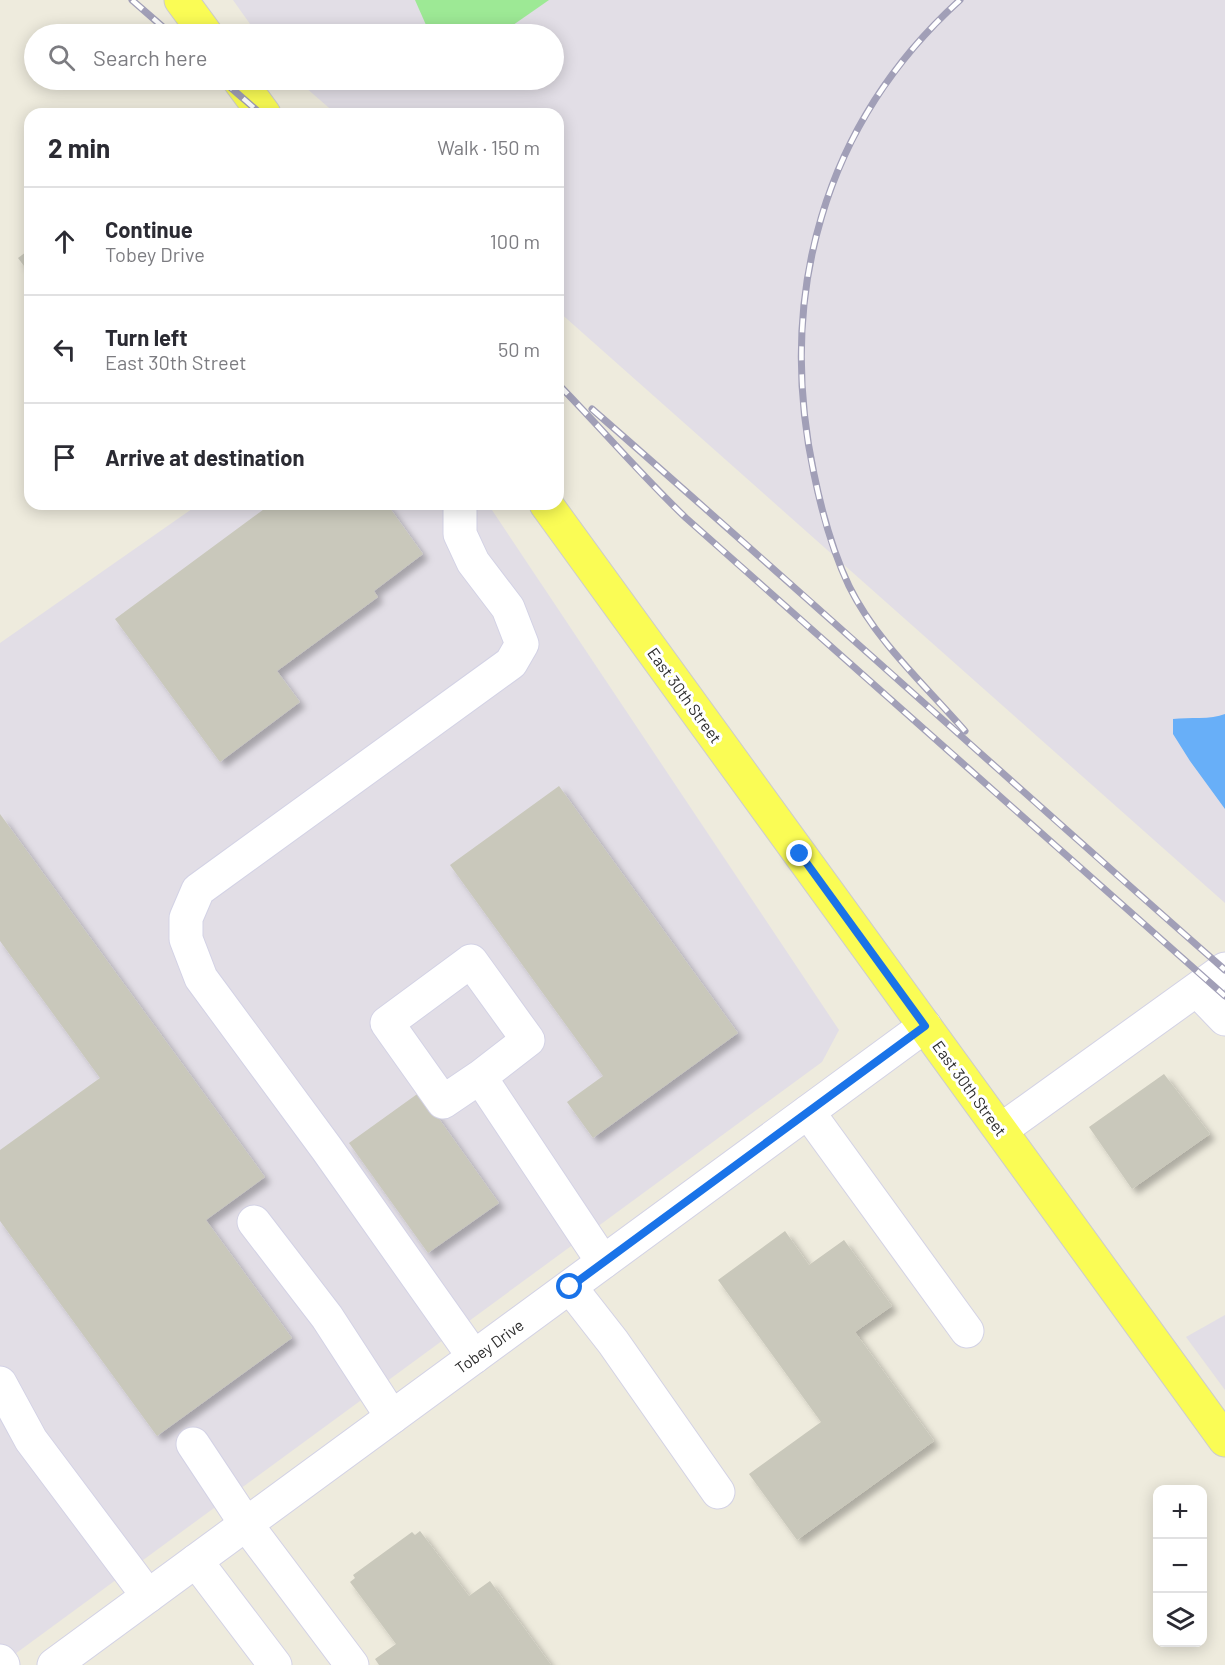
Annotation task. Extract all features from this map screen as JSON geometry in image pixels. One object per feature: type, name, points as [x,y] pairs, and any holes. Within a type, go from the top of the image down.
[{"type":"main road","points":[[181,0],[199,24]]},
{"type":"main road","points":[[246,90],[260,108]]},
{"type":"main road","name":"East 30th Street","points":[[550,510],[1225,1440]]},
{"type":"street","points":[[460,510],[460,534],[473,562],[508,608],[522,644],[511,663],[198,890],[186,918],[186,939],[201,978],[327,1149],[474,1357]]},
{"type":"street","points":[[1001,1130],[1225,969]]},
{"type":"street","points":[[1197,990],[1225,1019]]},
{"type":"street","name":"Tobey Drive","points":[[61,1663],[148,1596],[925,1026]]},
{"type":"street","points":[[480,1077],[603,1262]]},
{"type":"street","points":[[808,1112],[967,1331]]},
{"type":"street","points":[[254,1222],[327,1317],[392,1417]]},
{"type":"street","points":[[570,1287],[613,1342],[718,1492]]},
{"type":"street","points":[[0,1383],[31,1440],[148,1596]]},
{"type":"street","points":[[194,1444],[246,1524],[352,1665]]},
{"type":"street","points":[[196,1561],[275,1665]]},
{"type":"street","points":[[0,1661],[3,1665]]},
{"type":"shaded area","points":[[233,0],[1225,0],[1225,903],[564,316],[564,108],[329,108],[308,90],[564,90],[564,24],[250,24]]},
{"type":"shaded area","points":[[190,510],[492,510],[839,1030],[822,1062],[0,1665],[0,643]]},
{"type":"shaded area","points":[[1225,1315],[1225,1390],[1186,1337]]},
{"type":"green space","points":[[415,0],[549,0],[514,24],[426,24]]},
{"type":"water","points":[[1225,714],[1225,809],[1173,734],[1173,719],[1207,718]]},
{"type":"building","points":[[24,254],[24,266],[18,258]]},
{"type":"building","points":[[263,510],[391,510],[423,554],[374,591],[378,597],[277,671],[300,702],[220,762],[115,619]]},
{"type":"building","points":[[559,786],[738,1033],[593,1138],[567,1102],[603,1076],[450,865]]},
{"type":"building","points":[[0,814],[265,1177],[206,1220],[292,1338],[157,1436],[0,1221],[0,1150],[100,1078],[0,941]]},
{"type":"building","points":[[1164,1074],[1210,1134],[1132,1189],[1089,1127]]},
{"type":"building","points":[[420,1092],[499,1203],[428,1253],[349,1143]]},
{"type":"building","points":[[785,1231],[809,1265],[844,1240],[892,1306],[855,1332],[934,1441],[797,1540],[749,1474],[821,1422],[718,1280]]},
{"type":"building","points":[[420,1531],[469,1596],[490,1581],[551,1665],[379,1665],[375,1659],[396,1644],[350,1582],[355,1578],[353,1575],[412,1532],[415,1535]]},
{"type":"railway","points":[[132,0],[160,24]]},
{"type":"railway","points":[[960,0],[913,48],[874,101],[844,157],[822,216],[808,278],[802,342],[804,407],[814,474],[837,559],[860,606],[887,644],[965,731]]},
{"type":"railway","points":[[233,90],[254,108]]},
{"type":"railway","points":[[564,390],[686,518],[1225,996]]},
{"type":"railway","points":[[592,409],[1225,970]]},
{"type":"route","points":[[570,1287],[925,1026],[800,854]]}]
